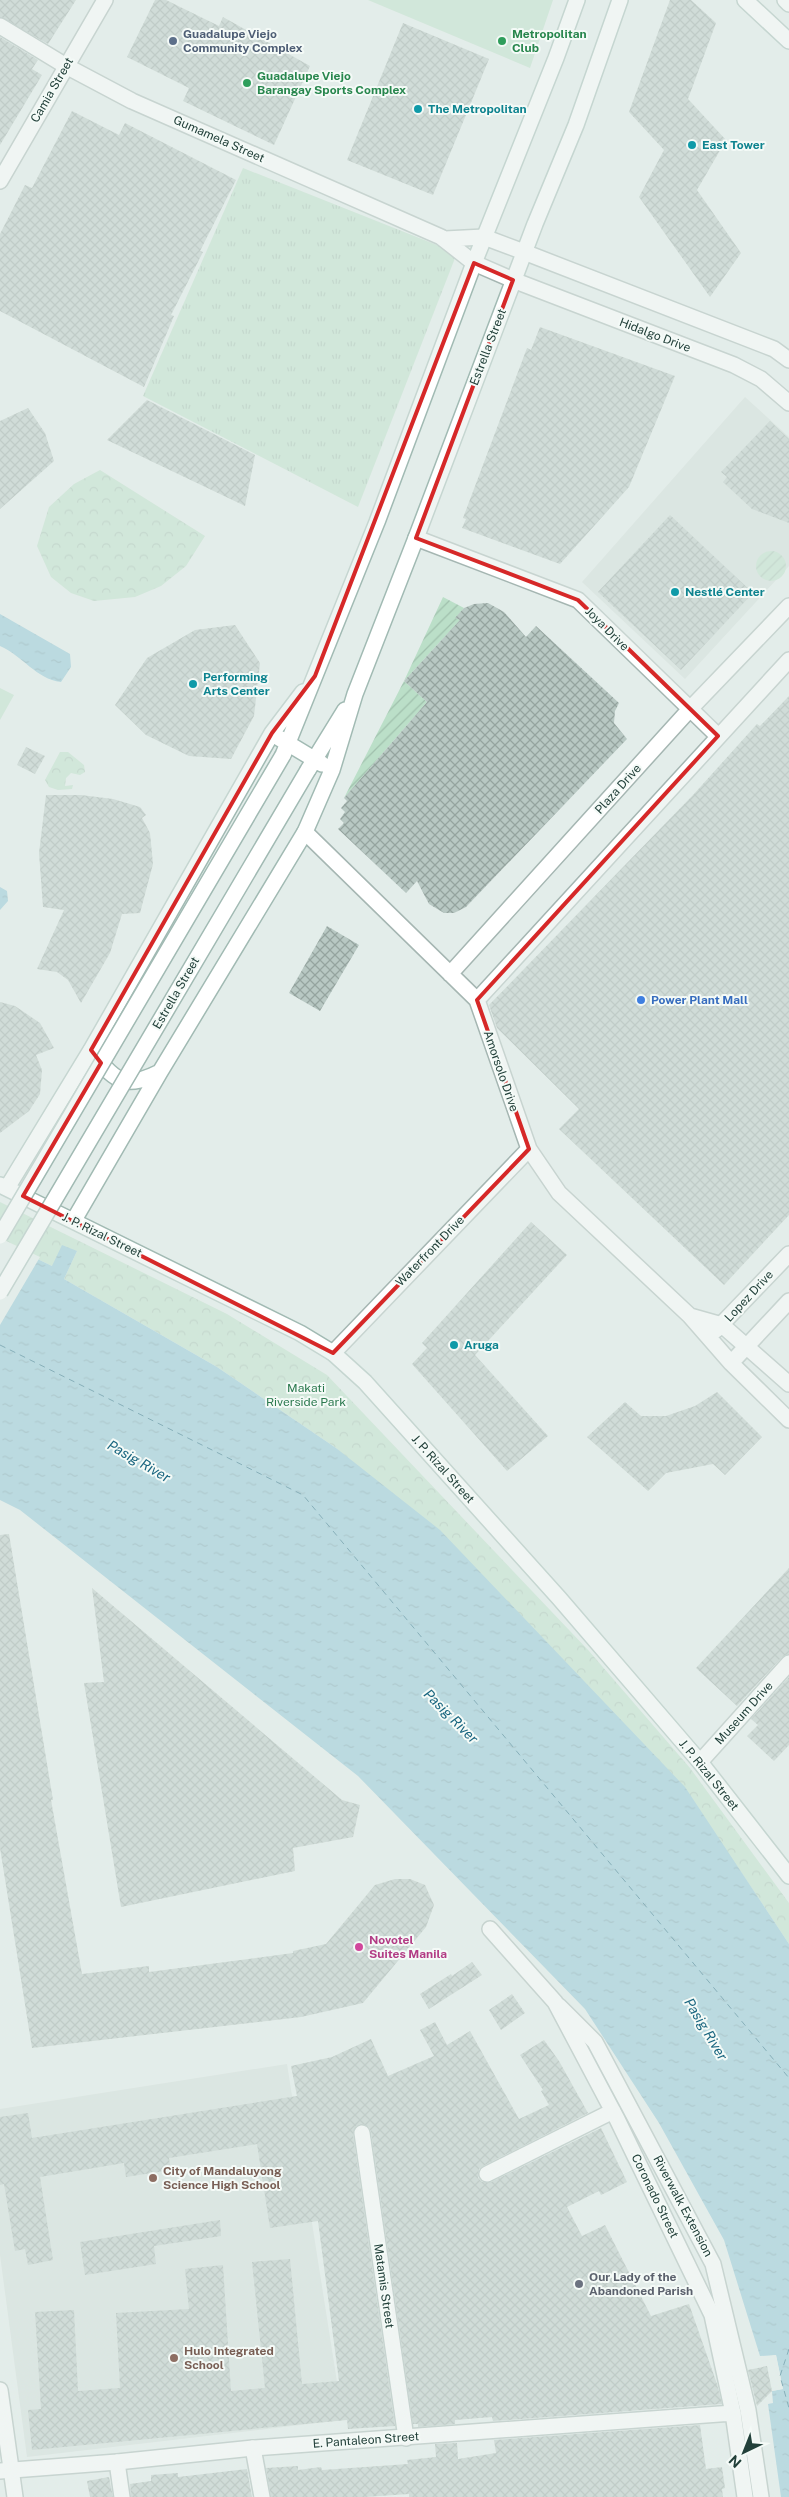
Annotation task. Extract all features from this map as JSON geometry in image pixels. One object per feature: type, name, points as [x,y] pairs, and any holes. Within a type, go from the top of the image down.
[{"type":"street","name":"Camia Street","points":[[0,181],[105,0]]},
{"type":"street","points":[[0,1236],[286,749],[377,522],[474,263],[577,0]]},
{"type":"street","name":"Estrella Street","points":[[74,1220],[160,1072],[305,832],[332,770],[354,694],[416,538],[513,280],[576,125],[620,0]]},
{"type":"street","points":[[745,0],[789,41]]},
{"type":"street","points":[[784,0],[789,4]]},
{"type":"street","name":"Gumamela Street","points":[[0,26],[66,66],[132,101],[446,239],[474,263],[513,280]]},
{"type":"street","name":"Gumamela Street","points":[[446,239],[484,237],[524,252]]},
{"type":"street","points":[[524,252],[774,349],[789,360]]},
{"type":"street","name":"Hidalgo Drive","points":[[513,280],[734,365],[761,379],[789,403]]},
{"type":"street","name":"Joya Drive","points":[[416,538],[578,600],[718,736]]},
{"type":"street","name":"Plaza Drive","points":[[450,974],[690,710],[789,606]]},
{"type":"street","points":[[477,1000],[789,660]]},
{"type":"street","points":[[4,1187],[91,1050],[272,733],[316,676]]},
{"type":"street","name":"Estrella Street","points":[[0,1292],[354,694]]},
{"type":"street","points":[[272,733],[286,749],[311,764],[332,770]]},
{"type":"street","name":"Amorsolo Drive","points":[[305,832],[477,1000],[529,1149],[559,1193],[690,1316],[731,1363],[789,1420]]},
{"type":"street","points":[[91,1050],[113,1076],[129,1082],[139,1081],[160,1072]]},
{"type":"street","name":"Waterfront Drive","points":[[333,1353],[348,1335],[529,1149]]},
{"type":"street","name":"J. P. Rizal Street","points":[[4,1187],[300,1333],[333,1353],[365,1382],[552,1590],[700,1762],[789,1876]]},
{"type":"street","name":"Lopez Drive","points":[[708,1338],[789,1254]]},
{"type":"street","points":[[731,1363],[789,1302]]},
{"type":"street","name":"Amorsolo Drive","points":[[690,1316],[722,1325],[789,1384]]},
{"type":"street","name":"Museum Drive","points":[[700,1762],[789,1663]]},
{"type":"street","name":"Coronado Street","points":[[490,1929],[555,2002],[613,2111],[712,2315],[733,2413],[745,2497]]},
{"type":"street","name":"Riverwalk Extension","points":[[555,2002],[595,2042],[713,2264],[748,2410],[761,2497]]},
{"type":"street","points":[[487,2174],[613,2111]]},
{"type":"street","name":"Matamis Street","points":[[362,2133],[406,2438]]},
{"type":"street","points":[[0,2390],[6,2471],[16,2497]]},
{"type":"street","name":"E. Pantaleon Street","points":[[6,2471],[253,2448],[733,2413]]},
{"type":"street","points":[[253,2448],[262,2497]]},
{"type":"street","points":[[117,2462],[122,2497]]},
{"type":"highlighted area","points":[[474,263],[513,280],[416,538],[578,600],[718,736],[477,1000],[529,1149],[333,1353],[23,1196],[101,1063],[91,1050],[272,733],[315,676]]},
{"type":"shaded area","points":[[745,397],[789,437],[789,566],[685,679],[582,582]]},
{"type":"shaded area","points":[[287,2064],[343,2420],[27,2457],[0,2255],[0,2109]]},
{"type":"green space","name":"Metropolitan Club","points":[[368,0],[553,0],[530,68]]},
{"type":"green space","points":[[243,168],[457,253],[358,507],[143,396]]},
{"type":"green space","points":[[100,470],[205,536],[186,566],[161,586],[135,597],[94,601],[71,593],[51,577],[37,546],[49,507],[74,484]]},
{"type":"green space","points":[[771,551],[782,555],[786,566],[782,577],[771,581],[760,577],[756,566],[760,555]]},
{"type":"green space","points":[[443,597],[464,608],[456,618],[460,620],[404,681]]},
{"type":"green space","points":[[404,681],[427,702],[344,798]]},
{"type":"green space","points":[[0,688],[14,695],[0,720]]},
{"type":"green space","points":[[60,752],[68,752],[84,765],[85,772],[80,775],[71,773],[66,778],[65,786],[73,785],[72,789],[58,790],[49,787],[45,780]]},
{"type":"green space","name":"Makati Riverside Park","points":[[0,1202],[227,1314],[327,1375],[589,1651],[690,1768],[789,1903],[789,1944],[737,1866],[336,1448],[217,1367],[64,1279],[77,1251],[52,1266],[0,1241]]},
{"type":"water","points":[[0,614],[70,654],[71,667],[61,682],[44,677],[16,655],[0,646]]},
{"type":"water","points":[[0,887],[7,891],[8,901],[0,910]]},
{"type":"water","name":"Pasig River","points":[[0,1241],[52,1266],[62,1245],[77,1251],[64,1279],[217,1367],[336,1448],[440,1530],[685,1787],[789,1944],[789,2497],[781,2497],[768,2404],[773,2403],[772,2391],[783,2389],[776,2355],[760,2356],[724,2240],[659,2123],[585,2009],[358,1776],[20,1510],[0,1500]]},
{"type":"pier","points":[[0,1238],[40,1257],[0,1325]]},
{"type":"pier","points":[[776,2355],[783,2389],[772,2391],[772,2389],[780,2387],[778,2376],[774,2357],[765,2357]]},
{"type":"building","points":[[0,0],[76,0],[48,44],[0,17]]},
{"type":"building","name":"Guadalupe Viejo Barangay Sports Complex","points":[[155,0],[166,0],[219,26],[223,17],[310,66],[274,145],[183,101],[189,88],[127,57]]},
{"type":"building","name":"East Tower","points":[[670,0],[691,0],[716,23],[688,99],[726,140],[697,190],[741,253],[710,297],[639,197],[664,150],[629,112]]},
{"type":"building","name":"The Metropolitan","points":[[403,23],[489,59],[433,195],[347,160]]},
{"type":"building","points":[[0,37],[38,60],[32,69],[42,75],[0,145]]},
{"type":"building","points":[[72,111],[119,135],[125,123],[236,180],[200,251],[203,252],[171,315],[174,316],[144,387],[0,311],[0,234],[25,185],[32,188]]},
{"type":"building","points":[[540,327],[675,376],[629,487],[560,564],[462,528],[466,519],[463,518],[527,348],[531,350]]},
{"type":"building","points":[[147,400],[255,455],[245,506],[107,440]]},
{"type":"building","points":[[28,408],[45,433],[54,461],[0,509],[0,421]]},
{"type":"building","points":[[770,421],[789,439],[789,523],[752,509],[723,482],[727,477],[721,472]]},
{"type":"building","name":"Nestlé Center","points":[[670,515],[753,593],[681,670],[598,592]]},
{"type":"building","points":[[488,603],[504,612],[526,637],[536,626],[619,703],[615,711],[614,723],[627,739],[466,907],[454,913],[444,913],[429,904],[417,881],[406,893],[338,829],[344,823],[340,819],[345,812],[341,808],[347,801],[344,798],[427,702],[404,681],[460,620],[455,618],[464,608],[474,604]]},
{"type":"building","name":"Performing Arts Center","points":[[235,625],[260,663],[254,716],[231,759],[189,756],[146,735],[115,705],[147,658],[195,630]]},
{"type":"building","name":"Power Plant Mall","points":[[789,696],[789,1215],[724,1285],[559,1129],[579,1109],[497,1028],[489,1005],[693,795],[757,724],[760,726]]},
{"type":"building","points":[[26,747],[45,756],[35,774],[17,765]]},
{"type":"building","points":[[46,795],[81,795],[113,799],[140,807],[146,815],[142,818],[150,833],[153,864],[140,913],[122,914],[110,953],[81,1003],[68,980],[57,972],[37,969],[64,910],[43,907],[39,853]]},
{"type":"building","points":[[327,926],[359,945],[320,1011],[289,993]]},
{"type":"building","points":[[0,1002],[15,1006],[40,1023],[54,1048],[36,1055],[42,1070],[40,1094],[29,1111],[0,1133]]},
{"type":"building","name":"Aruga","points":[[531,1222],[567,1255],[475,1355],[548,1436],[507,1471],[412,1364],[427,1348],[422,1343]]},
{"type":"building","points":[[717,1392],[762,1437],[725,1475],[713,1464],[666,1473],[648,1491],[587,1437],[625,1402],[641,1416],[666,1416],[695,1406]]},
{"type":"building","points":[[9,1534],[53,1800],[51,1800],[82,1974],[149,1966],[149,1972],[293,1953],[293,1951],[326,1944],[375,1885],[395,1879],[410,1879],[425,1885],[434,1905],[426,1927],[363,2003],[301,2017],[32,2048],[0,1848],[0,1535]]},
{"type":"building","points":[[789,1568],[789,1654],[782,1657],[737,1706],[696,1668]]},
{"type":"building","points":[[92,1588],[342,1800],[360,1805],[353,1837],[293,1848],[295,1871],[121,1907],[84,1683],[104,1682]]},
{"type":"building","points":[[789,1677],[789,1745],[774,1761],[747,1736],[758,1725],[751,1719]]},
{"type":"building","points":[[472,1962],[482,1975],[429,2009],[420,1994]]},
{"type":"building","points":[[512,1994],[525,2013],[501,2030],[489,2010]]},
{"type":"building","points":[[435,2022],[447,2045],[470,2031],[519,2119],[549,2105],[541,2091],[543,2090],[520,2055],[544,2040],[559,2061],[588,2113],[483,2166],[479,2169],[478,2178],[482,2182],[491,2182],[601,2128],[627,2182],[601,2195],[599,2191],[567,2207],[582,2236],[605,2225],[651,2316],[689,2304],[717,2384],[722,2404],[493,2421],[492,2417],[455,2420],[455,2424],[418,2427],[418,2424],[413,2424],[371,2132],[369,2127],[361,2124],[356,2126],[353,2134],[395,2426],[348,2429],[347,2420],[32,2450],[28,2410],[41,2409],[35,2312],[74,2310],[78,2391],[120,2388],[116,2313],[189,2309],[185,2269],[223,2265],[231,2391],[265,2388],[252,2262],[290,2259],[302,2384],[339,2381],[318,2221],[270,2228],[257,2144],[169,2158],[171,2170],[126,2177],[124,2163],[40,2177],[53,2260],[28,2265],[25,2249],[15,2251],[4,2184],[0,2185],[0,2117],[28,2113],[32,2138],[297,2096],[291,2066],[332,2057],[371,2039],[388,2076],[434,2056],[420,2030]]},
{"type":"building","points":[[220,2220],[221,2236],[154,2246],[156,2264],[85,2275],[80,2242]]},
{"type":"building","points":[[767,2366],[772,2391],[757,2406],[748,2370]]},
{"type":"building","points":[[700,2425],[706,2469],[722,2467],[725,2488],[722,2489],[723,2497],[409,2497],[409,2494],[365,2497],[271,2497],[266,2468],[298,2466],[298,2470],[321,2467],[322,2470],[408,2464],[407,2460],[436,2457],[435,2444],[457,2443],[458,2459],[496,2453],[494,2440]]},
{"type":"building","points":[[247,2469],[252,2497],[131,2497],[130,2484],[151,2481],[151,2475],[178,2473],[178,2477]]},
{"type":"building","points":[[109,2477],[113,2497],[90,2497],[87,2481]]},
{"type":"ferry route","points":[[0,1345],[303,1495],[789,2078]]},
{"type":"ferry route","points":[[789,2349],[780,2376],[789,2408]]},
{"type":"place","name":"Guadalupe Viejo Community Complex","points":[[173,41]]},
{"type":"place","name":"Metropolitan Club","points":[[502,41]]},
{"type":"place","name":"Guadalupe Viejo Barangay Sports Complex","points":[[247,83]]},
{"type":"place","name":"The Metropolitan","points":[[418,109]]},
{"type":"place","name":"East Tower","points":[[692,145]]},
{"type":"place","name":"Nestlé Center","points":[[675,592]]},
{"type":"place","name":"Performing Arts Center","points":[[193,684]]},
{"type":"place","name":"Power Plant Mall","points":[[641,1000]]},
{"type":"place","name":"Aruga","points":[[454,1345]]},
{"type":"place","name":"Novotel Suites Manila","points":[[359,1947]]},
{"type":"place","name":"City of Mandaluyong Science High School","points":[[153,2178]]},
{"type":"place","name":"Our Lady of the Abandoned Parish","points":[[579,2284]]},
{"type":"place","name":"Hulo Integrated School","points":[[174,2358]]}]
